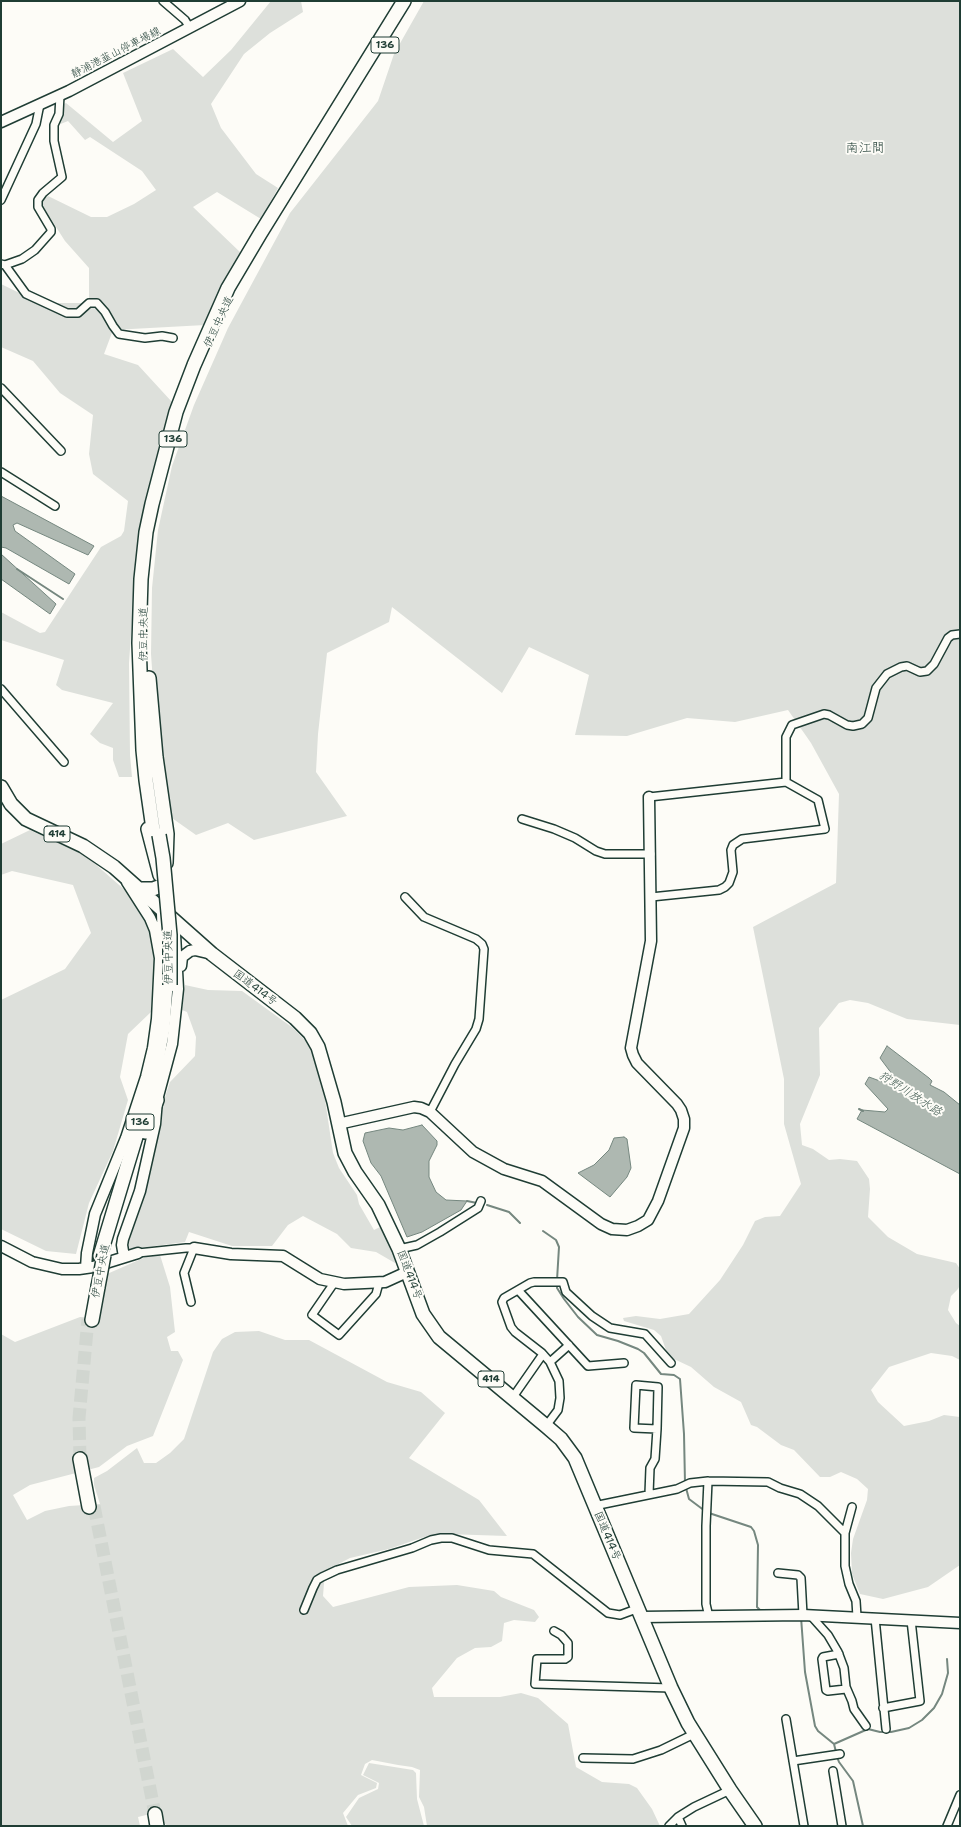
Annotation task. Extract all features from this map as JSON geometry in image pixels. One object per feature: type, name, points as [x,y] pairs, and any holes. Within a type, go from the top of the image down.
[{"type":"highway","points":[[384,40],[395,1]]},
{"type":"highway","name":"伊豆中央道","points":[[384,40],[404,1]]},
{"type":"highway","name":"伊豆中央道","points":[[102,1253],[154,1087],[167,1032],[170,935],[163,858],[157,836],[149,772],[142,646],[145,580],[156,504],[180,415],[196,372],[238,280],[262,238],[409,1]]},
{"type":"highway","points":[[142,646],[136,678],[137,764],[146,821],[156,857],[161,886],[162,911]]},
{"type":"highway","points":[[142,646],[167,834],[166,872],[173,921]]},
{"type":"highway","name":"国道414号","points":[[1,787],[11,804],[26,819],[82,846],[121,872],[173,921],[212,954],[295,1018],[310,1033],[318,1048],[345,1152],[354,1172],[378,1205],[399,1249],[423,1314],[439,1337],[513,1397],[561,1439],[575,1458],[671,1688],[694,1734],[755,1826]]},
{"type":"highway","points":[[138,889],[153,890],[161,886]]},
{"type":"highway","name":"伊豆中央道","points":[[90,1320],[102,1253],[154,1077],[163,1028],[168,985]]},
{"type":"highway","points":[[119,1201],[133,1169],[157,1100]]},
{"type":"highway","points":[[102,1253],[104,1225],[126,1138]]},
{"type":"highway","points":[[82,1458],[91,1506]]},
{"type":"street","points":[[164,1],[185,20],[190,28]]},
{"type":"street","name":"静浦港韮山停車場線","points":[[1,122],[60,95],[240,1]]},
{"type":"street","points":[[60,95],[59,114],[54,125],[54,141],[62,177],[38,200],[38,207],[51,229],[50,232],[35,250],[22,259],[3,264],[26,294],[67,313],[78,313],[89,303],[97,303],[106,312],[119,334],[146,338],[162,336],[173,338]]},
{"type":"street","points":[[1,200],[36,124],[40,104]]},
{"type":"street","points":[[1,388],[61,451]]},
{"type":"street","points":[[1,472],[55,506]]},
{"type":"street","points":[[786,782],[786,737],[788,730],[792,725],[824,714],[829,715],[847,725],[853,726],[862,724],[868,718],[876,688],[887,674],[901,667],[907,666],[920,672],[927,671],[934,664],[948,638],[960,634]]},
{"type":"street","points":[[1,689],[64,762]]},
{"type":"street","points":[[338,1124],[414,1107],[421,1108],[430,1112],[473,1152],[504,1169],[542,1181],[601,1224],[612,1229],[627,1230],[648,1220],[658,1201],[684,1128],[684,1119],[681,1110],[677,1104],[637,1064],[631,1048],[651,941],[651,897],[651,854],[649,798],[786,782],[818,800],[825,829],[742,839],[733,845],[730,850],[733,872],[729,883],[725,887],[719,890],[651,897]]},
{"type":"street","points":[[522,819],[575,838],[596,851],[605,854],[651,854]]},
{"type":"street","points":[[121,872],[150,918],[155,930],[160,958],[168,985],[172,1044],[157,1100],[155,1124],[140,1192],[122,1246],[124,1257]]},
{"type":"street","points":[[405,896],[416,911],[424,917],[476,938],[484,949],[479,1019],[476,1030],[455,1064],[430,1112]]},
{"type":"street","points":[[162,911],[162,966],[168,985]]},
{"type":"street","points":[[86,1268],[87,1253],[95,1214],[126,1138],[146,1077],[177,948],[173,921]]},
{"type":"street","points":[[168,985],[182,957],[190,950],[212,954]]},
{"type":"street","points":[[399,1249],[417,1245],[440,1232],[478,1208],[481,1201]]},
{"type":"street","points":[[1,1246],[32,1262],[66,1269],[86,1268],[124,1257],[161,1250],[194,1248],[231,1254],[283,1256],[320,1279],[334,1283],[379,1283],[398,1277],[407,1272]]},
{"type":"street","points":[[191,1302],[184,1273],[194,1248]]},
{"type":"street","points":[[546,1426],[555,1416],[560,1398],[560,1381],[550,1362],[543,1354],[515,1332],[505,1313],[502,1302],[504,1298],[518,1290],[534,1282],[563,1282],[566,1292],[592,1316],[610,1328],[645,1334],[670,1363]]},
{"type":"street","points":[[334,1283],[312,1315],[339,1335],[376,1294],[379,1283]]},
{"type":"street","points":[[518,1290],[588,1366],[624,1363]]},
{"type":"street","points":[[550,1362],[569,1345]]},
{"type":"street","points":[[513,1397],[543,1354]]},
{"type":"street","points":[[649,1494],[650,1468],[655,1459],[657,1429],[658,1387],[636,1385],[634,1428],[657,1429]]},
{"type":"street","points":[[594,1506],[677,1489],[690,1483],[708,1481],[768,1482],[780,1488],[800,1494],[818,1506],[845,1533]]},
{"type":"street","points":[[708,1481],[706,1526],[706,1604],[709,1616]]},
{"type":"street","points":[[852,1507],[845,1533],[845,1566],[849,1584],[856,1601],[857,1617]]},
{"type":"street","points":[[304,1610],[317,1580],[322,1577],[337,1570],[412,1548],[431,1540],[452,1538],[489,1550],[532,1554],[608,1613],[620,1615],[640,1613],[709,1616],[807,1615],[960,1622]]},
{"type":"street","points":[[778,1573],[798,1575],[801,1578],[807,1615],[828,1635],[844,1668],[846,1689],[854,1709],[866,1726]]},
{"type":"street","points":[[875,1618],[886,1729]]},
{"type":"street","points":[[884,1708],[920,1701],[911,1620]]},
{"type":"street","points":[[554,1631],[561,1635],[568,1643],[568,1657],[565,1659],[537,1659],[535,1684],[671,1688]]},
{"type":"street","points":[[838,1654],[823,1657],[822,1659],[826,1690],[846,1689]]},
{"type":"street","points":[[786,1719],[804,1826]]},
{"type":"street","points":[[583,1758],[633,1759],[661,1750],[694,1734]]},
{"type":"street","points":[[793,1761],[838,1754]]},
{"type":"street","points":[[833,1771],[842,1826]]},
{"type":"street","points":[[669,1826],[678,1817],[702,1802],[730,1790]]},
{"type":"street","points":[[946,1826],[960,1795]]},
{"type":"street","points":[[678,1817],[682,1826]]},
{"type":"shaded area","points":[[271,1],[301,1],[303,12],[270,33],[244,54],[211,104],[221,128],[256,174],[278,188],[261,219],[217,192],[193,207],[241,253],[205,325],[113,330],[104,354],[138,365],[172,402],[159,446],[142,519],[136,564],[129,663],[130,755],[132,777],[119,777],[113,760],[113,748],[100,743],[90,734],[113,703],[62,690],[56,685],[64,660],[1,640],[1,612],[40,633],[45,632],[101,547],[121,536],[124,531],[128,501],[93,474],[89,454],[93,415],[60,393],[33,361],[1,347],[1,284],[40,303],[89,303],[89,268],[65,241],[40,202],[48,196],[91,217],[107,217],[134,204],[156,190],[142,171],[90,137],[85,140],[68,121],[58,125],[64,104],[66,103],[113,142],[142,121],[123,73],[173,49],[203,77],[231,50]]},
{"type":"shaded area","points":[[424,1],[960,1],[960,1025],[907,1019],[868,1003],[850,1000],[839,1003],[819,1028],[820,1075],[800,1124],[802,1145],[813,1149],[829,1160],[840,1159],[857,1161],[869,1179],[870,1189],[868,1217],[888,1237],[917,1254],[956,1263],[960,1269],[960,1285],[951,1296],[948,1310],[956,1323],[960,1326],[960,1360],[952,1356],[931,1353],[889,1367],[871,1390],[878,1402],[904,1426],[929,1421],[944,1415],[960,1417],[960,1565],[928,1587],[883,1599],[860,1594],[852,1574],[851,1553],[853,1539],[867,1500],[868,1489],[857,1479],[841,1472],[830,1477],[820,1477],[794,1450],[781,1445],[757,1427],[751,1425],[741,1402],[714,1387],[691,1367],[674,1359],[666,1350],[661,1336],[654,1330],[624,1321],[623,1318],[636,1316],[660,1319],[689,1314],[720,1280],[743,1245],[755,1221],[765,1217],[780,1216],[801,1184],[784,1124],[784,1079],[753,927],[836,883],[839,794],[811,743],[788,710],[735,722],[687,718],[627,736],[575,735],[589,675],[529,647],[502,693],[392,607],[389,622],[327,653],[318,734],[316,772],[347,816],[254,840],[228,823],[196,835],[162,811],[151,654],[152,588],[158,530],[172,466],[194,405],[228,328],[290,213],[378,101],[394,54]]},
{"type":"shaded area","points":[[30,830],[86,856],[126,891],[145,918],[151,933],[154,952],[151,1012],[128,1034],[120,1077],[128,1100],[113,1151],[89,1203],[76,1254],[46,1251],[1,1229],[1,1000],[65,969],[91,933],[73,885],[12,871],[1,875],[1,844]]},
{"type":"shaded area","points":[[185,985],[208,990],[242,991],[293,1028],[308,1043],[324,1093],[333,1153],[339,1168],[357,1195],[359,1204],[374,1230],[382,1226],[396,1256],[395,1263],[376,1252],[351,1248],[337,1234],[303,1216],[288,1225],[272,1246],[232,1246],[189,1232],[185,1242],[132,1249],[128,1247],[129,1238],[141,1206],[164,1100],[170,1082],[195,1056],[196,1037],[187,1012],[182,1010]]},
{"type":"shaded area","points":[[160,1255],[170,1287],[175,1332],[167,1337],[171,1351],[178,1351],[183,1360],[153,1436],[127,1446],[99,1467],[30,1485],[13,1495],[27,1520],[45,1511],[69,1506],[100,1504],[94,1485],[94,1478],[107,1471],[137,1448],[144,1463],[156,1463],[170,1453],[184,1439],[213,1352],[222,1339],[235,1332],[259,1331],[285,1340],[309,1340],[387,1382],[421,1392],[445,1413],[409,1458],[479,1500],[507,1536],[446,1534],[424,1537],[389,1549],[350,1558],[325,1571],[323,1596],[333,1607],[409,1587],[457,1585],[494,1591],[501,1597],[534,1610],[539,1617],[535,1622],[514,1620],[504,1623],[502,1641],[491,1647],[475,1648],[457,1658],[432,1688],[434,1697],[500,1697],[521,1693],[538,1698],[568,1724],[576,1767],[602,1782],[629,1784],[637,1788],[652,1809],[660,1826],[427,1826],[424,1807],[419,1797],[420,1770],[412,1767],[372,1760],[365,1764],[361,1775],[377,1783],[376,1788],[358,1795],[343,1813],[348,1826],[168,1826],[161,1821],[158,1812],[138,1817],[140,1826],[1,1826],[1,1334],[15,1342],[80,1317],[97,1318],[102,1302],[107,1274],[148,1256]]},
{"type":"shaded area","points":[[369,1763],[413,1770],[416,1773],[417,1799],[424,1826],[352,1826],[346,1817],[359,1798],[378,1789],[379,1783],[363,1775]]},
{"type":"water","points":[[1,496],[94,546],[88,555],[17,523],[13,525],[15,531],[75,574],[69,584],[6,548],[1,547]]},
{"type":"water","points":[[1,554],[56,604],[50,614],[1,579]]},
{"type":"water","name":"狩野川放水路","points":[[887,1046],[929,1078],[932,1081],[930,1085],[944,1092],[960,1105],[960,1174],[857,1119],[862,1110],[885,1112],[888,1109],[865,1084],[869,1077],[899,1088],[901,1086],[880,1058]]},
{"type":"water","points":[[422,1125],[437,1141],[437,1145],[429,1161],[429,1177],[436,1192],[446,1200],[467,1201],[461,1210],[422,1232],[407,1237],[381,1176],[371,1163],[363,1141],[365,1133],[389,1128],[403,1130]]},
{"type":"water","points":[[624,1137],[627,1139],[631,1168],[627,1177],[610,1197],[578,1173],[594,1165],[609,1150],[614,1138]]},
{"type":"waterway","points":[[17,569],[63,599]]},
{"type":"waterway","points":[[859,1109],[863,1111]]},
{"type":"waterway","points":[[467,1201],[477,1203]]},
{"type":"waterway","points":[[487,1205],[509,1212],[520,1223]]},
{"type":"waterway","points":[[543,1231],[556,1240],[559,1247],[557,1280]]},
{"type":"waterway","points":[[557,1284],[557,1288],[578,1317],[597,1335],[638,1349],[644,1353],[661,1374],[674,1375],[680,1379],[684,1434],[685,1483]]},
{"type":"waterway","points":[[686,1488],[689,1499],[705,1511]]},
{"type":"waterway","points":[[709,1513],[751,1527],[754,1531],[758,1545],[757,1607],[760,1610],[785,1610]]},
{"type":"waterway","points":[[801,1617],[805,1672],[815,1726],[818,1731],[834,1744],[836,1752]]},
{"type":"waterway","points":[[834,1744],[868,1729],[880,1732],[891,1732],[909,1728],[922,1720],[934,1708],[942,1694],[948,1673],[947,1659]]},
{"type":"waterway","points":[[837,1757],[853,1781],[863,1826]]},
{"type":"tunnel","points":[[80,1459],[79,1418],[88,1319]]},
{"type":"tunnel","points":[[94,1506],[155,1814]]},
{"type":"district","name":"南江間","points":[[865,149]]}]
